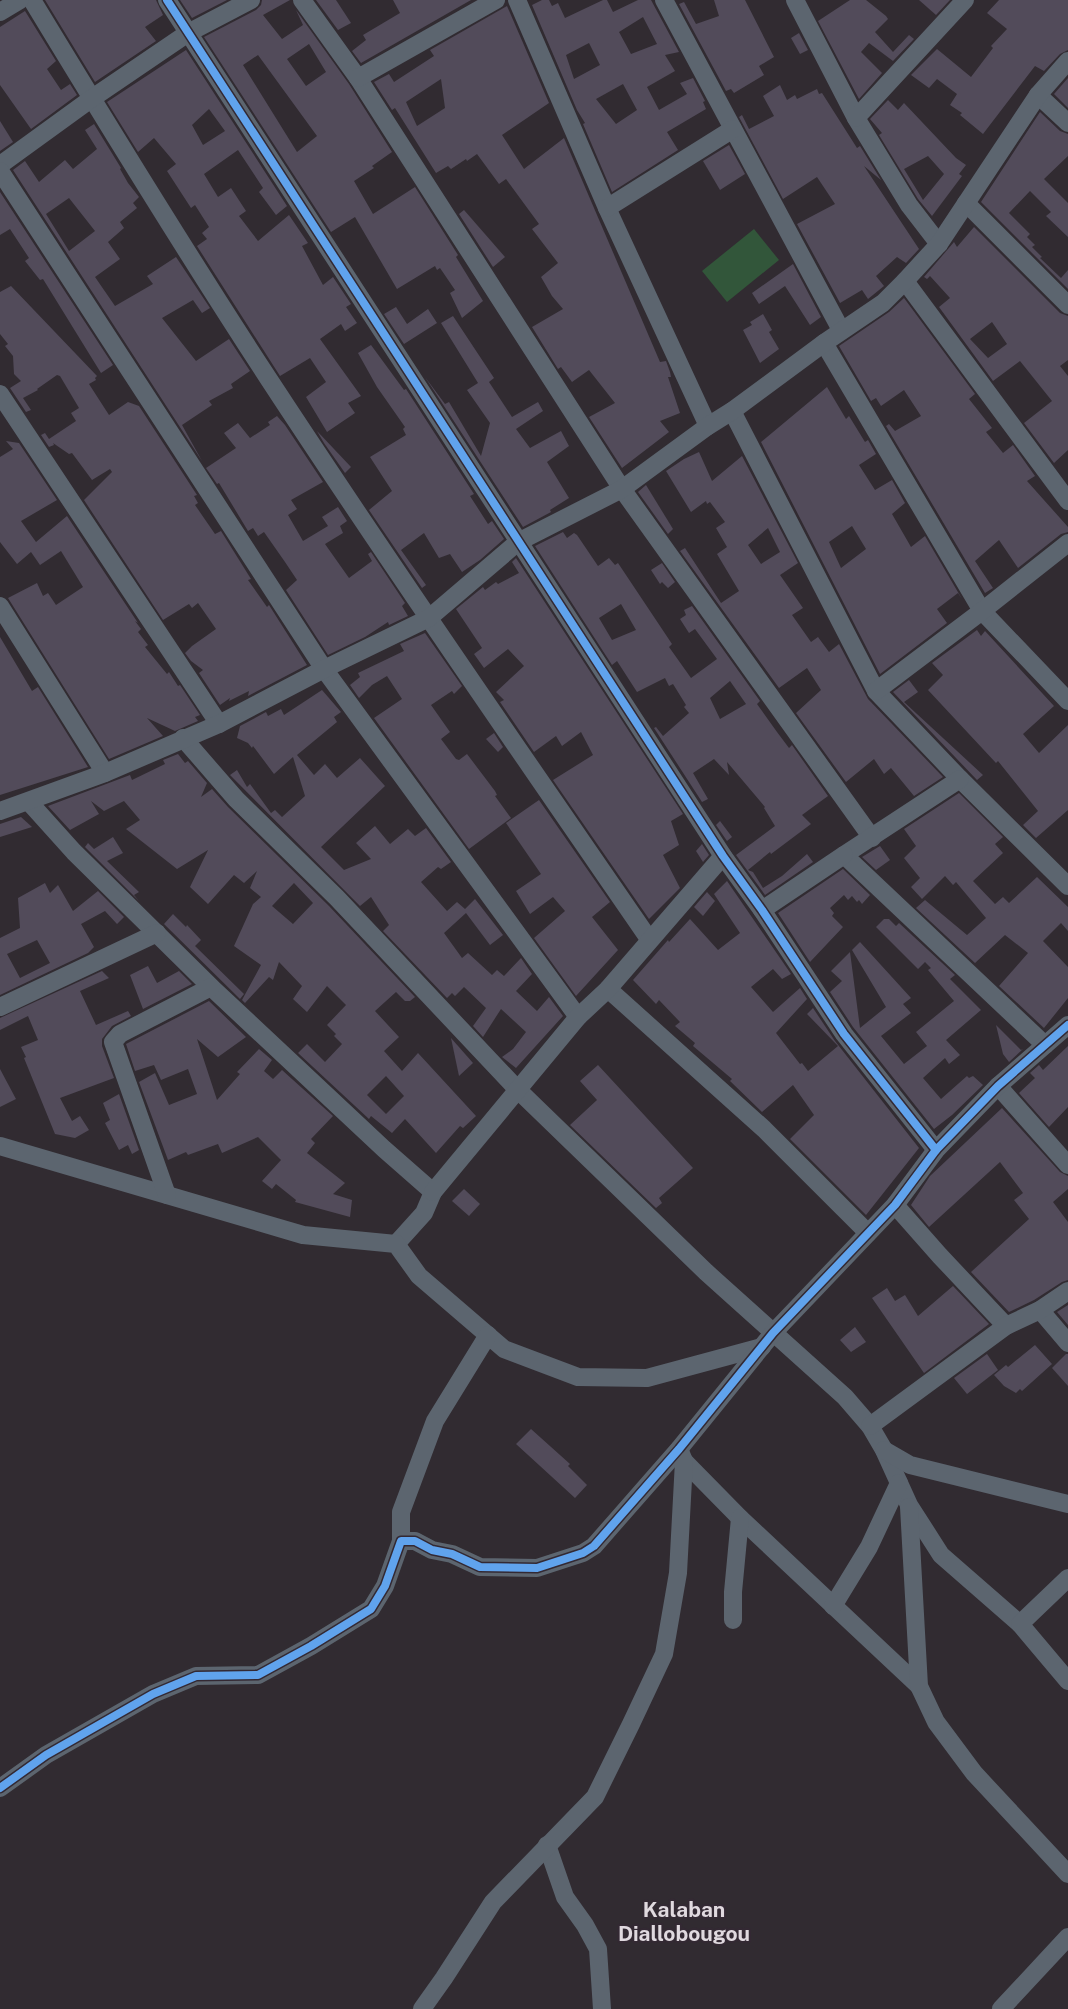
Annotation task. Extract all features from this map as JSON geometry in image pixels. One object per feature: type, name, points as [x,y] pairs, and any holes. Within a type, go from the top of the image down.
[{"type":"street","points":[[0,12],[20,0]]},
{"type":"street","points":[[32,0],[268,377],[429,618],[649,939]]},
{"type":"street","points":[[167,0],[723,856],[762,910],[844,1034],[936,1150]]},
{"type":"street","points":[[0,165],[188,33],[251,0]]},
{"type":"street","points":[[302,0],[357,78],[622,489],[872,838]]},
{"type":"street","points":[[357,78],[496,0]]},
{"type":"street","points":[[517,0],[607,208],[708,426]]},
{"type":"street","points":[[664,0],[841,330]]},
{"type":"street","points":[[856,118],[965,0]]},
{"type":"street","points":[[802,3],[856,118],[909,205],[939,244]]},
{"type":"street","points":[[0,811],[105,773],[219,724],[429,618],[518,542],[622,489],[841,330],[883,303],[939,244],[1038,95],[1068,61]]},
{"type":"street","points":[[1038,95],[1068,123]]},
{"type":"street","points":[[607,208],[733,129]]},
{"type":"street","points":[[0,171],[324,669],[578,1017]]},
{"type":"street","points":[[966,203],[1068,305]]},
{"type":"street","points":[[905,281],[1068,501]]},
{"type":"street","points":[[824,343],[982,611],[1068,701]]},
{"type":"street","points":[[0,394],[219,724]]},
{"type":"street","points":[[732,411],[876,691],[960,779],[1068,886]]},
{"type":"street","points":[[876,691],[1068,543]]},
{"type":"street","points":[[0,606],[105,773]]},
{"type":"street","points":[[183,738],[236,799],[337,898],[517,1089],[706,1272],[845,1397],[870,1426],[884,1450],[909,1505],[941,1555],[1020,1624],[1068,1681]]},
{"type":"street","points":[[762,910],[960,779]]},
{"type":"street","points":[[29,802],[74,852],[211,987],[375,1142],[432,1192]]},
{"type":"street","points":[[844,855],[1045,1045]]},
{"type":"street","points":[[396,1244],[424,1213],[432,1192],[517,1089],[578,1017],[608,989],[723,856]]},
{"type":"street","points":[[0,1006],[158,933]]},
{"type":"street","points":[[167,1195],[113,1042],[120,1034],[211,987]]},
{"type":"street","points":[[608,989],[764,1129],[868,1233]]},
{"type":"street","points":[[400,1541],[415,1541],[432,1550],[452,1554],[480,1567],[537,1568],[583,1553],[594,1546],[682,1455],[762,1347],[895,1205],[936,1150],[999,1086],[1068,1025]]},
{"type":"street","points":[[999,1086],[1068,1165]]},
{"type":"street","points":[[0,1146],[303,1235],[396,1244],[418,1276],[504,1349],[579,1377],[648,1378],[762,1347]]},
{"type":"street","points":[[895,1205],[1006,1326]]},
{"type":"street","points":[[870,1426],[1006,1326],[1040,1310],[1068,1292]]},
{"type":"street","points":[[1040,1310],[1068,1343]]},
{"type":"street","points":[[0,1788],[46,1755],[153,1694],[196,1676],[258,1675],[371,1609],[385,1586],[400,1541],[401,1512],[435,1421],[488,1335]]},
{"type":"street","points":[[884,1450],[910,1465],[1068,1504]]},
{"type":"street","points":[[682,1455],[740,1518],[920,1686]]},
{"type":"street","points":[[422,2009],[493,1902],[595,1797],[664,1654],[678,1573],[682,1455]]},
{"type":"street","points":[[833,1606],[869,1547],[898,1483]]},
{"type":"street","points":[[909,1505],[920,1686],[936,1722],[974,1773],[1068,1874]]},
{"type":"street","points":[[733,1620],[733,1592],[740,1518]]},
{"type":"street","points":[[1020,1624],[1068,1578]]},
{"type":"street","points":[[547,1845],[565,1897],[585,1925],[598,1949],[602,2009]]},
{"type":"street","points":[[1001,2009],[1068,1937]]},
{"type":"green space","points":[[754,229],[779,260],[727,302],[702,271]]},
{"type":"building","points":[[45,0],[156,0],[163,15],[145,27],[156,41],[95,82]]},
{"type":"building","points":[[180,0],[227,0],[192,18]]},
{"type":"building","points":[[262,0],[290,0],[263,15],[282,39],[303,25],[296,10],[349,84],[392,152],[354,181],[373,214],[415,187],[458,255],[456,257],[483,301],[462,318],[450,293],[455,290],[440,268],[437,270],[435,266],[397,289],[355,217],[331,232],[204,37],[256,10]],"holes":[[[309,44],[326,72],[306,86],[287,59]],[[258,55],[317,136],[297,152],[243,65]]]},
{"type":"building","points":[[316,0],[336,0],[351,23],[338,30]]},
{"type":"building","points":[[393,0],[471,0],[361,63],[352,51],[366,40],[363,35],[400,13]]},
{"type":"building","points":[[542,0],[549,0],[552,6],[558,3],[565,18],[603,0],[607,0],[613,12],[638,0],[651,0],[679,52],[665,55],[675,71],[647,87],[659,110],[687,94],[680,83],[693,78],[705,101],[703,102],[706,109],[667,132],[678,150],[612,192],[583,124],[585,123],[577,110],[532,5]],"holes":[[[643,17],[657,44],[631,54],[619,32]],[[589,43],[600,65],[574,79],[566,55]],[[623,84],[637,110],[616,124],[596,99]]]},
{"type":"building","points":[[714,0],[745,0],[774,57],[759,66],[764,75],[734,93],[731,89],[726,91],[679,4],[684,2],[696,24],[719,16]]},
{"type":"building","points":[[850,0],[866,0],[886,16],[888,19],[875,32],[893,52],[909,35],[914,39],[893,61],[869,43],[861,52],[882,73],[859,99],[818,21]]},
{"type":"building","points":[[919,0],[950,0],[936,15]]},
{"type":"building","points":[[999,0],[1068,0],[1068,50],[1060,54],[1044,71],[1035,66],[983,134],[960,115],[962,113],[950,105],[957,94],[937,79],[929,88],[911,75],[937,49],[971,77],[993,48],[991,46],[1007,29],[987,13]]},
{"type":"building","points":[[507,6],[549,103],[502,135],[524,169],[564,138],[660,362],[666,361],[670,372],[671,377],[668,377],[680,413],[660,421],[669,432],[622,468],[589,417],[615,403],[589,370],[572,382],[561,367],[558,369],[532,327],[563,309],[541,277],[558,263],[532,229],[539,224],[506,179],[499,184],[477,154],[451,169],[448,166],[436,173],[395,108],[392,110],[374,82],[389,74],[394,82],[434,56],[430,50]],"holes":[[[441,79],[445,108],[417,126],[406,102]]]},
{"type":"building","points":[[25,11],[56,61],[47,69],[61,90],[70,84],[77,95],[31,129],[0,85],[0,27]]},
{"type":"building","points":[[799,33],[808,50],[800,54],[791,38]]},
{"type":"building","points":[[186,50],[287,206],[276,215],[259,192],[263,188],[238,150],[204,174],[218,197],[231,188],[246,211],[239,216],[258,241],[289,215],[308,243],[302,246],[323,285],[333,277],[351,304],[346,307],[357,323],[345,331],[341,324],[320,339],[361,396],[348,403],[355,413],[327,432],[306,397],[326,382],[310,358],[280,376],[197,246],[207,239],[202,233],[209,227],[195,205],[191,208],[167,171],[176,164],[154,138],[138,152],[107,102]],"holes":[[[209,109],[225,131],[203,145],[192,125]]]},
{"type":"building","points":[[1068,78],[1068,108],[1054,94]]},
{"type":"building","points":[[780,85],[787,100],[795,95],[797,99],[817,89],[819,94],[822,93],[857,148],[860,146],[881,180],[864,166],[919,249],[906,263],[897,257],[876,276],[884,286],[868,299],[862,290],[840,303],[797,224],[835,204],[817,177],[783,199],[739,117],[742,115],[749,129],[774,116],[763,96]]},
{"type":"building","points":[[888,100],[898,110],[904,103],[956,158],[966,165],[959,174],[962,176],[932,216],[918,199],[879,135],[882,133],[870,119]],"holes":[[[928,156],[944,174],[923,200],[904,169]]]},
{"type":"building","points":[[1040,112],[1060,131],[1068,134],[1068,156],[1044,179],[1068,203],[1068,237],[1046,216],[1051,212],[1030,191],[1009,213],[1030,234],[1027,237],[1035,245],[1032,247],[1042,257],[1040,258],[1061,278],[1068,270],[1068,289],[981,202]]},
{"type":"building","points":[[0,121],[13,142],[0,151]]},
{"type":"building","points":[[94,124],[128,183],[139,197],[133,203],[137,208],[120,222],[124,228],[108,242],[120,259],[95,277],[115,306],[153,284],[147,276],[176,257],[210,308],[202,313],[193,300],[162,318],[196,361],[229,339],[250,371],[231,384],[233,388],[209,401],[212,405],[182,425],[202,461],[13,170],[25,161],[39,182],[65,160],[73,169],[97,149],[85,130]],"holes":[[[69,198],[95,231],[69,251],[46,214]]]},
{"type":"building","points":[[729,145],[745,174],[720,190],[703,161]]},
{"type":"building","points":[[0,192],[113,365],[101,373],[43,279],[40,280],[25,261],[29,258],[10,229],[0,235]]},
{"type":"building","points":[[464,210],[505,257],[493,267],[459,214]]},
{"type":"building","points":[[974,227],[1060,313],[1068,316],[1068,360],[1060,366],[1068,376],[1068,450],[1054,463],[1024,423],[1052,401],[1020,361],[993,381],[939,307],[950,298],[930,276],[927,279],[924,277],[954,242],[957,247]],"holes":[[[992,322],[1007,344],[988,358],[970,339]]]},
{"type":"building","points":[[793,264],[821,317],[810,325],[785,286],[759,304],[752,293]]},
{"type":"building","points":[[11,286],[97,376],[96,380],[89,384],[109,415],[128,402],[139,406],[197,495],[194,496],[198,503],[195,505],[215,534],[221,531],[251,579],[248,580],[267,607],[269,605],[307,665],[248,696],[249,691],[229,701],[230,698],[220,705],[199,673],[203,670],[185,653],[216,629],[198,603],[192,608],[189,604],[163,620],[84,500],[112,472],[110,469],[92,480],[72,453],[69,454],[53,443],[54,445],[49,447],[41,435],[45,433],[49,439],[76,421],[71,413],[79,408],[60,376],[57,375],[23,398],[31,410],[26,412],[10,388],[21,381],[14,374],[13,356],[5,346],[8,344],[0,334],[0,292]]},
{"type":"building","points":[[904,298],[975,394],[969,399],[992,428],[986,432],[1003,453],[1013,445],[1035,476],[1027,481],[1068,527],[1068,532],[1061,534],[1018,568],[999,540],[975,561],[993,588],[985,593],[886,426],[889,424],[895,431],[921,416],[904,390],[881,406],[876,398],[871,401],[839,346],[889,312]]},
{"type":"building","points":[[396,307],[407,324],[428,309],[437,323],[404,344],[384,314]]},
{"type":"building","points":[[763,314],[772,330],[769,332],[779,349],[760,363],[743,330],[752,325],[750,322]]},
{"type":"building","points":[[453,316],[494,378],[489,382],[512,417],[538,402],[543,411],[516,429],[530,448],[561,431],[569,446],[547,462],[569,498],[550,510],[551,512],[523,527],[425,377],[445,404],[449,402],[481,456],[490,423],[467,390],[478,383],[441,323]]},
{"type":"building","points":[[371,345],[404,390],[406,389],[474,494],[470,496],[488,524],[492,521],[504,539],[462,572],[450,554],[439,558],[424,533],[401,550],[426,585],[422,588],[369,510],[392,491],[370,457],[406,435],[403,429],[405,427],[377,387],[358,353]]},
{"type":"building","points":[[827,387],[846,419],[849,416],[865,442],[868,440],[876,454],[859,465],[875,490],[892,480],[905,503],[892,514],[911,547],[925,536],[962,599],[958,593],[937,609],[947,623],[880,674],[761,442]],"holes":[[[852,526],[866,549],[841,568],[829,542]]]},
{"type":"building","points":[[277,416],[323,482],[291,500],[297,509],[288,515],[303,541],[328,526],[322,517],[338,507],[347,521],[340,526],[343,533],[325,544],[349,578],[372,561],[368,554],[371,552],[405,603],[402,606],[408,616],[389,625],[388,622],[365,637],[328,655],[286,590],[297,580],[264,532],[258,536],[253,528],[248,531],[219,483],[217,484],[206,468],[236,448],[224,433],[238,423],[250,438],[270,425],[268,422]]},
{"type":"building","points":[[317,431],[351,467],[345,473],[324,443]]},
{"type":"building","points":[[6,441],[19,443],[57,500],[21,521],[36,542],[67,516],[138,623],[135,621],[141,629],[138,632],[148,645],[145,647],[167,674],[169,672],[178,686],[180,685],[200,715],[195,717],[198,721],[175,731],[147,718],[163,736],[109,759],[8,598],[37,583],[43,596],[48,593],[56,605],[83,587],[61,551],[40,565],[31,552],[17,564],[0,542],[0,457],[13,449]]},
{"type":"building","points":[[699,452],[712,481],[742,456],[798,563],[780,575],[803,608],[792,615],[811,642],[818,637],[829,652],[839,644],[868,699],[943,777],[914,796],[891,768],[884,774],[874,759],[846,782],[796,713],[821,690],[807,668],[779,688],[680,551],[685,548],[721,603],[739,591],[717,554],[727,547],[716,528],[725,522],[710,502],[707,504],[706,501],[691,512],[666,471]],"holes":[[[768,528],[780,552],[761,564],[748,545]]]},
{"type":"building","points":[[646,485],[673,529],[668,534],[638,492]]},
{"type":"building","points":[[563,532],[567,538],[574,533],[598,566],[609,558],[615,565],[618,563],[672,644],[669,647],[691,678],[717,659],[695,629],[689,633],[680,619],[686,615],[684,610],[692,606],[760,701],[757,704],[777,732],[789,748],[792,745],[828,796],[802,815],[811,824],[748,870],[753,872],[763,888],[782,876],[807,854],[813,862],[765,895],[736,855],[775,826],[765,807],[727,762],[729,775],[714,759],[693,773],[708,799],[702,802],[654,728],[656,727],[663,736],[689,713],[673,684],[669,686],[665,678],[637,692],[617,661],[612,665],[535,546]],"holes":[[[621,604],[636,630],[612,640],[599,618]],[[730,681],[746,704],[720,719],[710,698]]]},
{"type":"building","points":[[516,558],[683,814],[671,821],[679,845],[663,855],[680,888],[649,919],[553,780],[593,755],[581,732],[562,746],[556,736],[534,752],[500,702],[504,700],[496,692],[524,666],[508,649],[484,668],[474,654],[482,648],[456,609],[483,587],[485,590],[496,582],[498,584],[519,573],[512,562]]},
{"type":"building","points":[[662,563],[675,582],[668,588],[662,582],[660,584],[651,570]]},
{"type":"building","points":[[977,630],[981,636],[985,631],[1054,706],[1023,734],[1039,753],[1068,725],[1068,810],[1036,838],[1023,825],[1038,811],[998,761],[996,763],[928,690],[943,675],[932,663]]},
{"type":"building","points":[[425,633],[462,686],[454,694],[452,691],[431,705],[450,732],[441,739],[456,759],[459,760],[467,754],[495,791],[497,795],[495,796],[511,818],[469,849],[374,718],[402,699],[387,676],[372,685],[359,698],[350,685],[360,677],[358,673],[404,651],[400,644]]},
{"type":"building","points":[[0,637],[32,691],[38,687],[88,767],[0,795]]},
{"type":"building","points":[[909,680],[918,692],[904,702],[983,775],[977,780],[893,692]]},
{"type":"building","points":[[322,690],[341,712],[334,717],[337,722],[297,755],[314,775],[325,764],[337,778],[360,758],[385,786],[321,847],[344,870],[371,859],[356,843],[375,826],[390,844],[408,829],[415,836],[426,828],[451,862],[441,869],[438,867],[421,882],[447,911],[457,902],[465,909],[475,899],[503,935],[490,945],[466,913],[444,933],[462,958],[468,953],[492,975],[497,970],[504,976],[521,958],[532,974],[516,991],[537,1011],[549,997],[563,1016],[516,1068],[502,1057],[513,1049],[526,1032],[501,1009],[483,1037],[473,1026],[486,1008],[464,987],[455,996],[452,993],[447,998],[383,931],[389,925],[371,897],[360,906],[230,775],[237,770],[247,787],[250,784],[271,813],[275,810],[282,817],[305,796],[293,757],[274,774],[253,746],[252,748],[248,743],[237,738],[240,726],[266,712],[268,716],[281,709],[284,715]]},
{"type":"building","points":[[494,733],[503,747],[498,752],[486,739]]},
{"type":"building","points":[[178,754],[185,763],[188,761],[207,783],[201,797],[212,789],[329,906],[415,997],[410,1001],[405,1001],[396,992],[375,1011],[399,1037],[384,1051],[402,1071],[418,1053],[476,1116],[463,1128],[460,1126],[436,1153],[405,1119],[392,1133],[371,1116],[369,1119],[298,1053],[307,1044],[325,1062],[342,1044],[327,1025],[346,1005],[327,986],[307,1012],[293,999],[302,986],[279,962],[273,980],[269,977],[245,1003],[242,1000],[261,965],[234,946],[253,904],[261,897],[250,888],[257,871],[244,883],[234,875],[208,904],[190,887],[208,850],[177,869],[126,829],[140,820],[124,801],[104,811],[91,801],[99,814],[70,830],[48,806],[130,775],[132,780],[165,764],[163,760]],"holes":[[[294,883],[313,903],[293,924],[272,906]],[[386,1076],[404,1096],[386,1114],[367,1095]]]},
{"type":"building","points":[[959,793],[1003,837],[995,844],[1003,853],[973,881],[995,904],[1003,897],[1009,903],[1037,877],[1068,907],[1068,931],[1061,923],[1043,941],[1068,967],[1068,998],[1044,1028],[999,986],[1028,953],[1005,935],[975,963],[916,908],[925,900],[967,935],[986,918],[956,882],[953,885],[945,876],[922,899],[911,887],[920,878],[904,858],[916,846],[904,829]]},
{"type":"building","points":[[539,800],[610,902],[592,917],[618,950],[576,996],[534,938],[565,911],[553,897],[530,914],[516,891],[541,874],[506,823]]},
{"type":"building","points":[[21,817],[32,827],[0,837],[0,824]]},
{"type":"building","points":[[720,821],[732,837],[727,841],[716,825]]},
{"type":"building","points":[[113,837],[123,853],[107,861],[139,892],[134,895],[139,901],[85,847],[88,843],[94,849]]},
{"type":"building","points":[[702,844],[709,855],[703,862],[696,851]]},
{"type":"building","points":[[880,846],[890,860],[876,870],[862,857]]},
{"type":"building","points":[[843,869],[870,895],[862,904],[852,896],[848,900],[844,895],[830,908],[834,913],[832,916],[843,927],[810,962],[778,913]]},
{"type":"building","points":[[727,881],[791,974],[782,979],[773,969],[751,987],[773,1012],[800,988],[807,999],[776,1033],[808,1071],[838,1046],[807,1014],[813,1008],[835,1041],[919,1148],[866,1215],[790,1139],[814,1115],[793,1085],[762,1112],[730,1081],[732,1079],[693,1046],[695,1043],[675,1026],[680,1022],[659,1000],[656,1004],[633,980],[690,919],[718,950],[740,933],[714,894]]},
{"type":"building","points":[[45,883],[50,893],[58,885],[73,911],[98,891],[124,917],[117,924],[105,911],[81,924],[94,947],[88,953],[0,995],[0,938],[20,928],[18,898]],"holes":[[[37,940],[50,963],[20,978],[7,954]]]},
{"type":"building","points":[[707,892],[715,901],[703,916],[694,907]]},
{"type":"building","points":[[173,914],[201,940],[195,946],[244,994],[240,999],[164,924]]},
{"type":"building","points":[[884,919],[889,919],[896,926],[899,923],[955,975],[950,979],[981,1010],[946,1040],[960,1055],[949,1064],[945,1058],[923,1078],[941,1099],[967,1076],[969,1078],[973,1076],[983,1085],[934,1129],[853,1027],[830,992],[842,981],[831,971],[850,952],[860,1028],[886,1007],[852,950],[860,942],[911,998],[903,1004],[911,1013],[881,1036],[904,1064],[927,1046],[916,1032],[954,1001],[928,970],[931,968],[925,962],[918,969],[876,927]]},
{"type":"building","points":[[148,966],[157,983],[179,971],[192,984],[143,1009],[130,975]]},
{"type":"building","points":[[102,971],[109,978],[80,991],[96,1025],[128,1011],[131,1016],[112,1026],[102,1039],[102,1046],[114,1078],[60,1098],[72,1121],[80,1116],[89,1130],[75,1138],[55,1134],[21,1047],[38,1040],[28,1016],[0,1030],[0,1018]]},
{"type":"building","points":[[209,1001],[246,1037],[218,1057],[197,1039],[217,1100],[240,1074],[237,1072],[259,1049],[272,1060],[264,1071],[273,1079],[282,1070],[333,1116],[311,1139],[315,1143],[307,1153],[345,1183],[333,1194],[352,1200],[350,1217],[295,1202],[296,1200],[276,1184],[272,1189],[262,1181],[281,1160],[258,1137],[222,1153],[218,1144],[188,1155],[186,1152],[168,1160],[139,1082],[155,1073],[169,1105],[197,1094],[188,1069],[161,1080],[154,1065],[135,1071],[126,1044]]},
{"type":"building","points":[[996,1025],[1021,1050],[1023,1049],[1009,1062],[1003,1054]]},
{"type":"building","points":[[451,1038],[473,1063],[459,1076]]},
{"type":"building","points":[[1068,1046],[1068,1107],[1049,1127],[1019,1093],[1035,1078],[1030,1073],[1039,1065],[1043,1070]]},
{"type":"building","points":[[598,1065],[693,1168],[659,1198],[662,1203],[656,1208],[570,1125],[597,1100],[580,1081]]},
{"type":"building","points":[[0,1069],[16,1099],[0,1107]]},
{"type":"building","points":[[119,1094],[139,1150],[132,1154],[128,1145],[119,1150],[105,1123],[110,1120],[103,1103]]},
{"type":"building","points":[[1002,1108],[1060,1172],[1068,1176],[1068,1189],[1053,1202],[1068,1222],[1068,1280],[1009,1312],[971,1272],[1029,1219],[1014,1200],[1023,1193],[1000,1162],[929,1227],[911,1205],[930,1176]]},
{"type":"building","points":[[464,1189],[480,1204],[469,1216],[452,1201]]},
{"type":"building","points":[[953,1286],[989,1324],[924,1373],[872,1298],[887,1288],[895,1301],[905,1295],[918,1316]]},
{"type":"building","points":[[1068,1305],[1068,1325],[1057,1312]]},
{"type":"building","points":[[855,1327],[866,1342],[851,1352],[840,1340]]},
{"type":"building","points":[[1035,1345],[1052,1364],[1022,1391],[1020,1389],[1016,1393],[1004,1386],[994,1375],[1006,1365],[1008,1367]]},
{"type":"building","points":[[987,1354],[998,1370],[967,1394],[954,1378]]},
{"type":"building","points":[[1068,1354],[1068,1386],[1052,1368]]},
{"type":"building","points":[[531,1429],[570,1464],[568,1466],[587,1485],[575,1498],[516,1444]]},
{"type":"cycle path","points":[[167,0],[723,856],[762,910],[844,1034],[936,1150]]},
{"type":"cycle path","points":[[0,1788],[46,1755],[153,1694],[196,1676],[258,1675],[311,1646],[371,1609],[385,1586],[401,1541],[415,1541],[432,1550],[452,1554],[480,1567],[537,1568],[583,1553],[594,1546],[679,1449],[773,1333],[895,1205],[936,1150],[998,1086],[1068,1025]]},
{"type":"district","name":"Kalaban Diallobougou","points":[[684,1922]]}]
